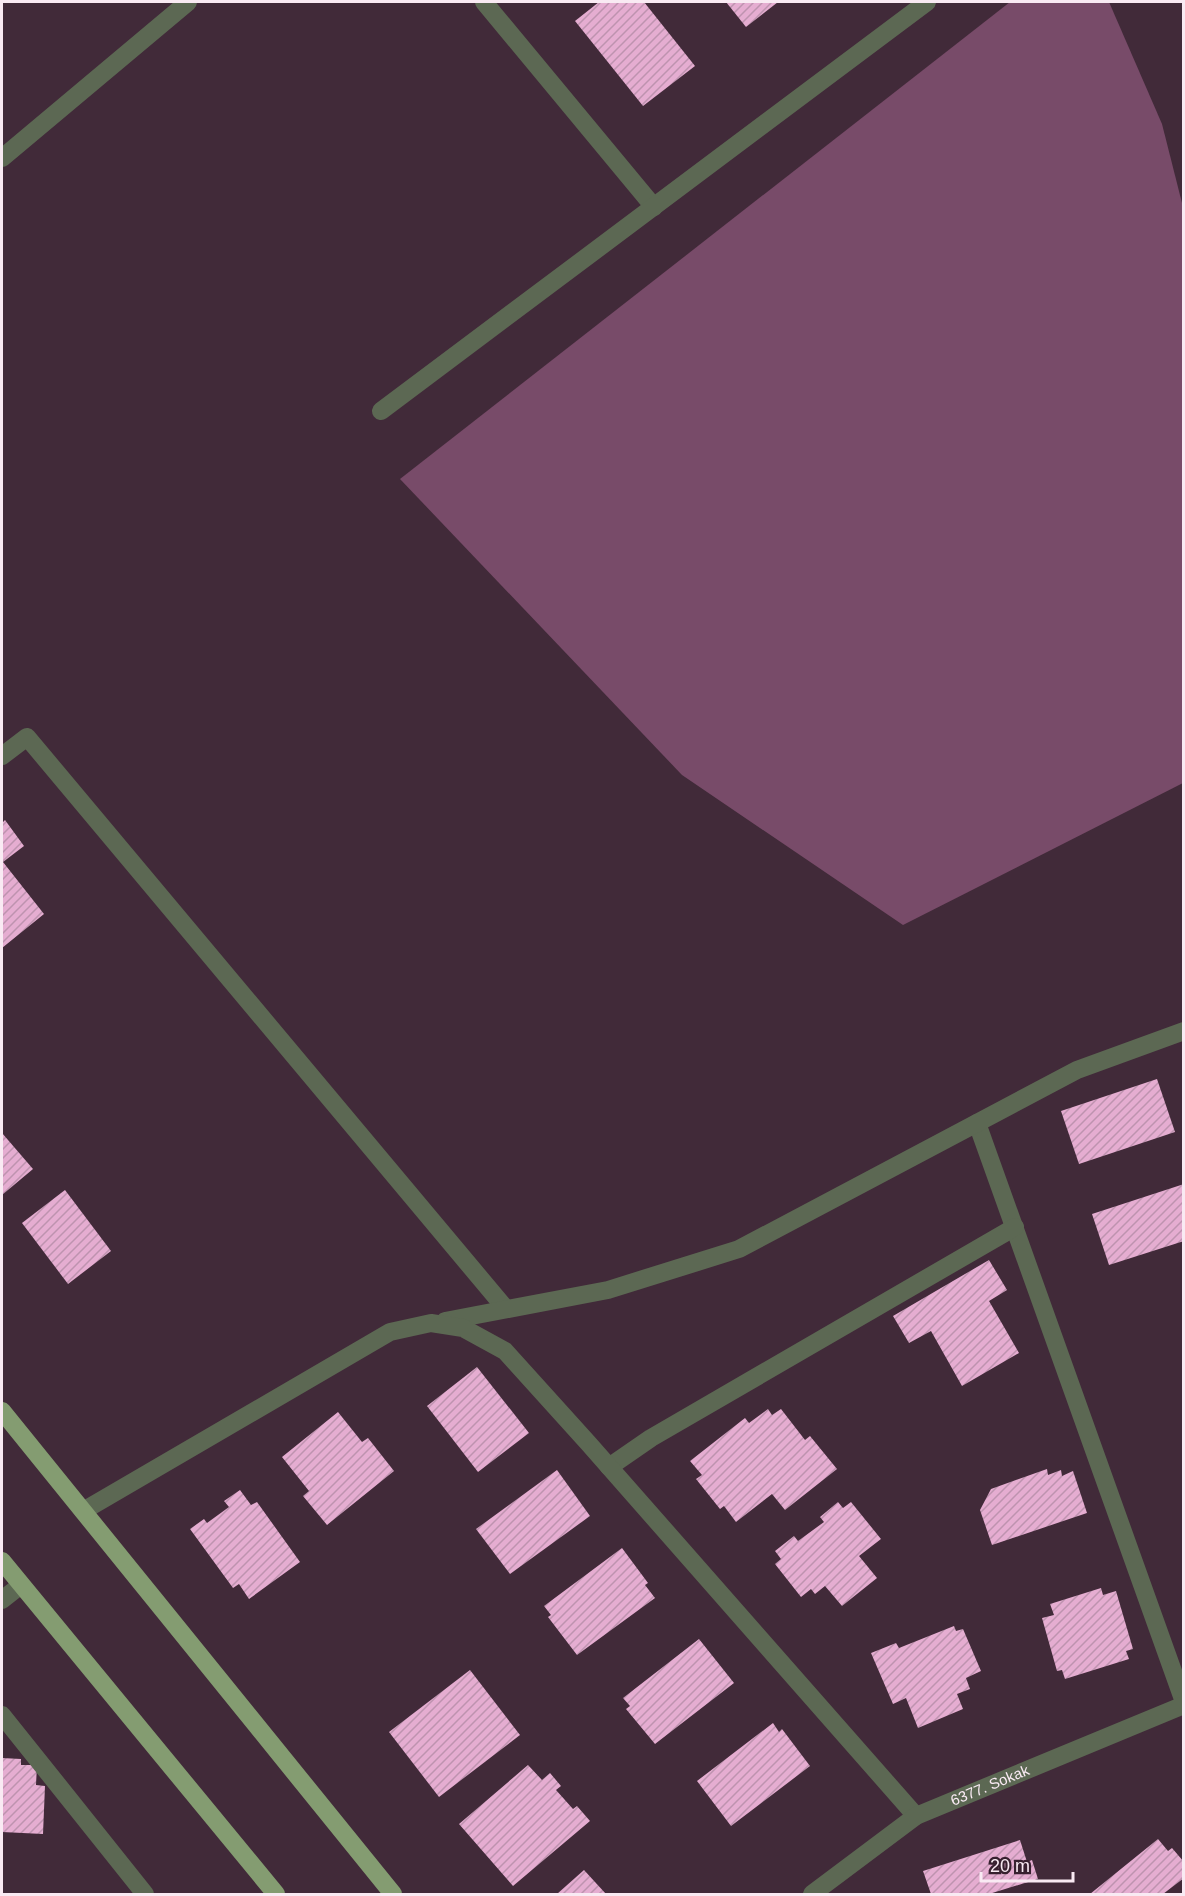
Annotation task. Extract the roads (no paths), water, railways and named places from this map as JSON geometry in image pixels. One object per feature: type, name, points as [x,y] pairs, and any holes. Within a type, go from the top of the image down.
[{"type":"main road","points":[[2,1411],[393,1894]]},
{"type":"main road","points":[[2,1561],[276,1894]]},
{"type":"street","points":[[2,158],[188,2]]},
{"type":"street","points":[[484,2],[654,207]]},
{"type":"street","points":[[381,411],[927,2]]},
{"type":"street","points":[[2,756],[27,737],[506,1309]]},
{"type":"street","points":[[83,1511],[390,1332],[608,1290],[739,1249],[1077,1070],[1184,1031]]},
{"type":"street","points":[[977,1123],[1184,1704]]},
{"type":"street","points":[[609,1467],[651,1438],[1015,1227]]},
{"type":"street","points":[[431,1323],[463,1328],[505,1351],[916,1816]]},
{"type":"street","points":[[2,1600],[21,1585]]},
{"type":"street","name":"6377. Sokak","points":[[812,1894],[916,1816],[1184,1704]]},
{"type":"street","points":[[2,1715],[145,1894]]}]
